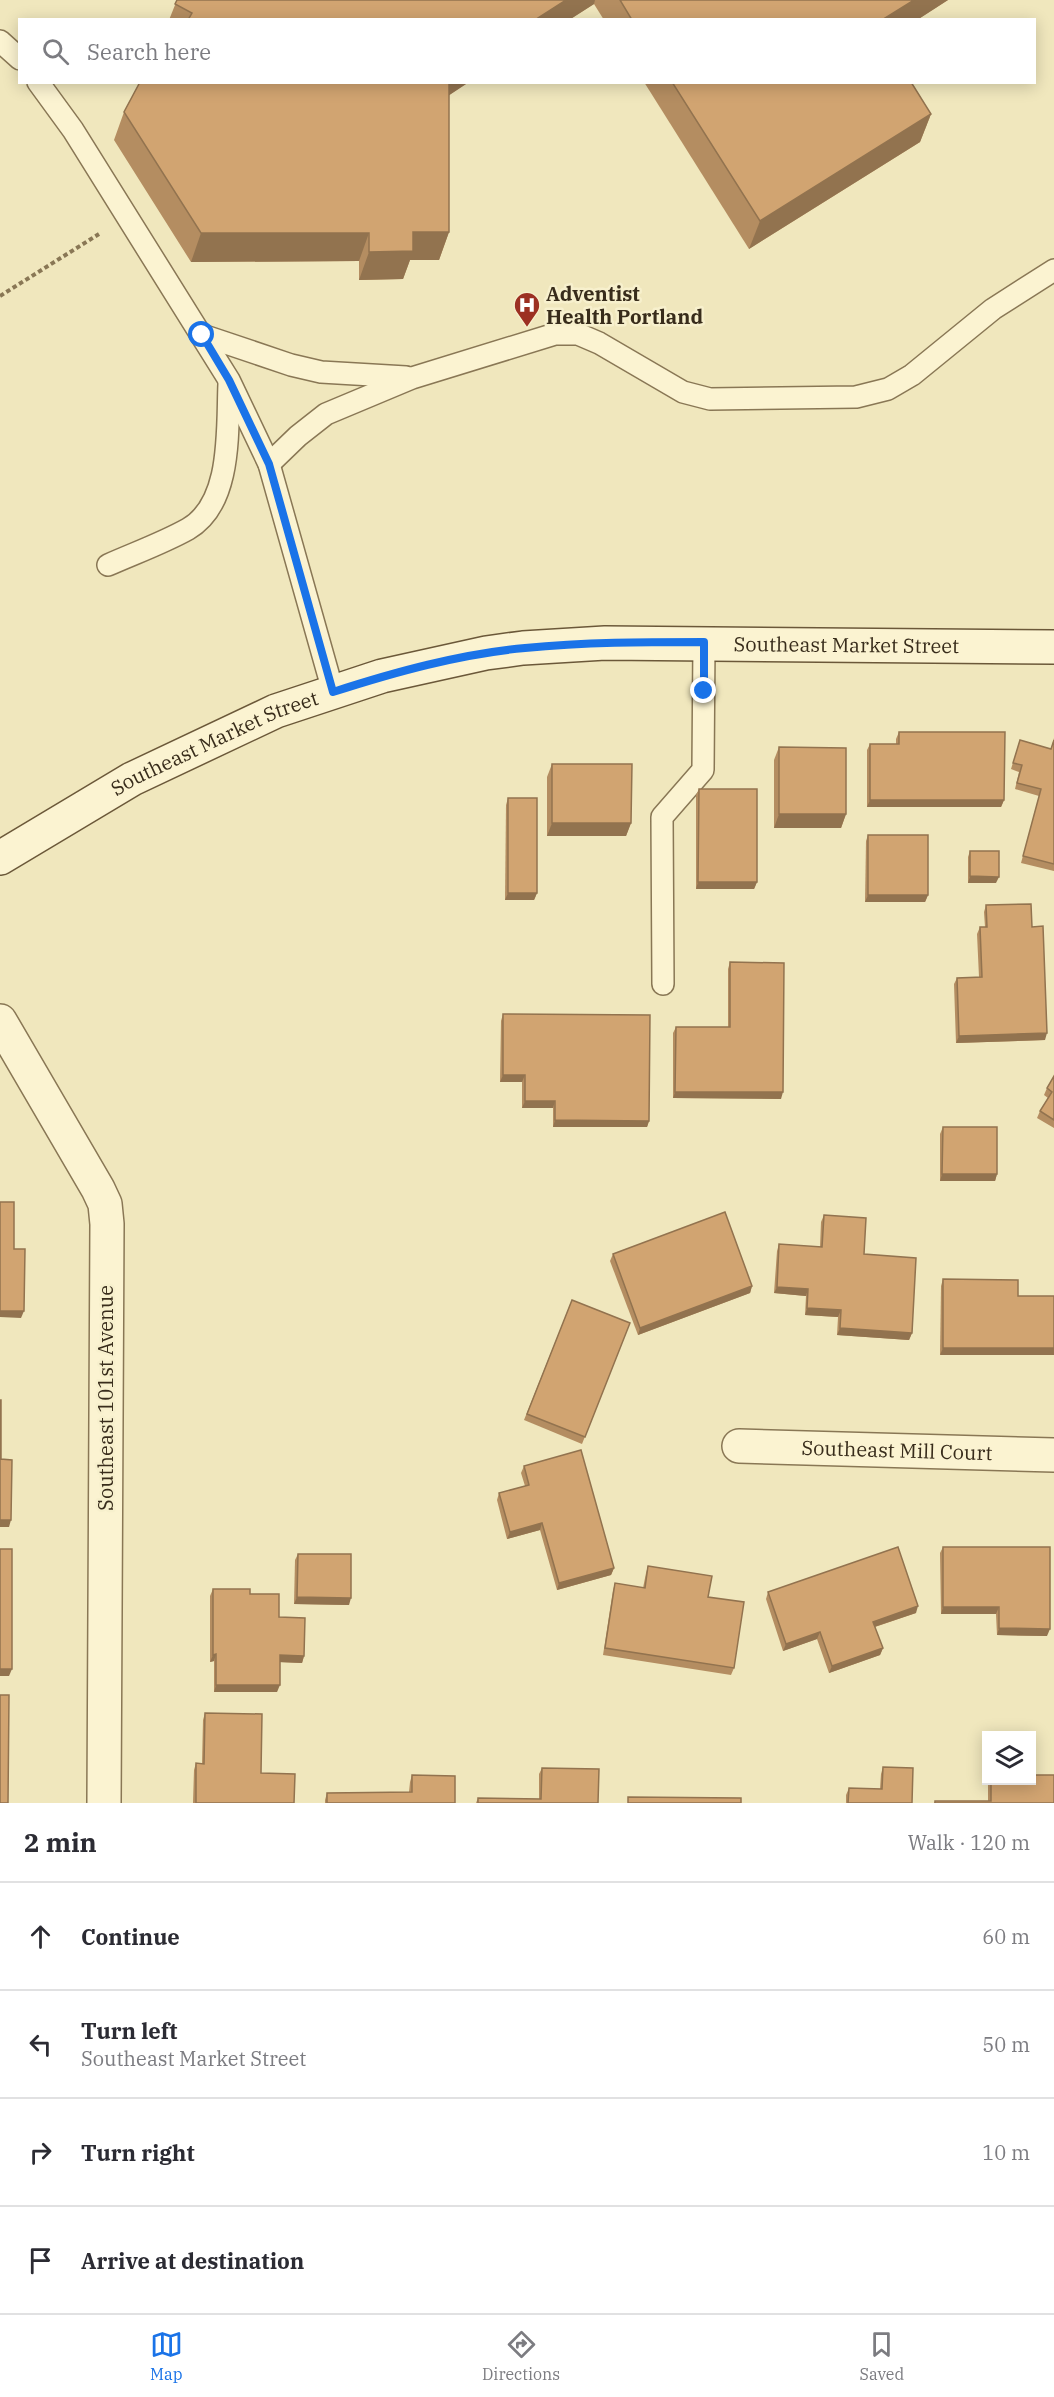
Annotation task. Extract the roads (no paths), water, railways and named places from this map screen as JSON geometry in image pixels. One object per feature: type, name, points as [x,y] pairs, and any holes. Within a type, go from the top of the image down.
[{"type":"street","name":"Southeast Market Street","points":[[0,858],[132,779],[276,711],[382,676],[434,664],[523,648],[605,642],[1054,647]]},
{"type":"street","name":"Southeast 101st Avenue","points":[[0,1021],[105,1204],[107,1224],[104,1803]]},
{"type":"street","name":"Southeast Mill Court","points":[[739,1446],[1054,1455]]},
{"type":"lane","points":[[0,41],[18,57]]},
{"type":"lane","points":[[40,84],[74,130],[229,380],[269,464],[333,692]]},
{"type":"lane","points":[[269,464],[298,436],[326,414],[412,378],[555,334],[578,334],[599,343],[683,392],[710,399],[856,397],[888,389],[912,375],[993,309],[1054,270]]},
{"type":"lane","points":[[202,335],[291,365],[321,372],[412,378]]},
{"type":"lane","points":[[108,565],[190,528],[212,507],[226,460],[229,380]]},
{"type":"lane","points":[[663,984],[662,817],[703,770],[704,642]]},
{"type":"place","name":"Adventist Health Portland","points":[[527,328]]}]
